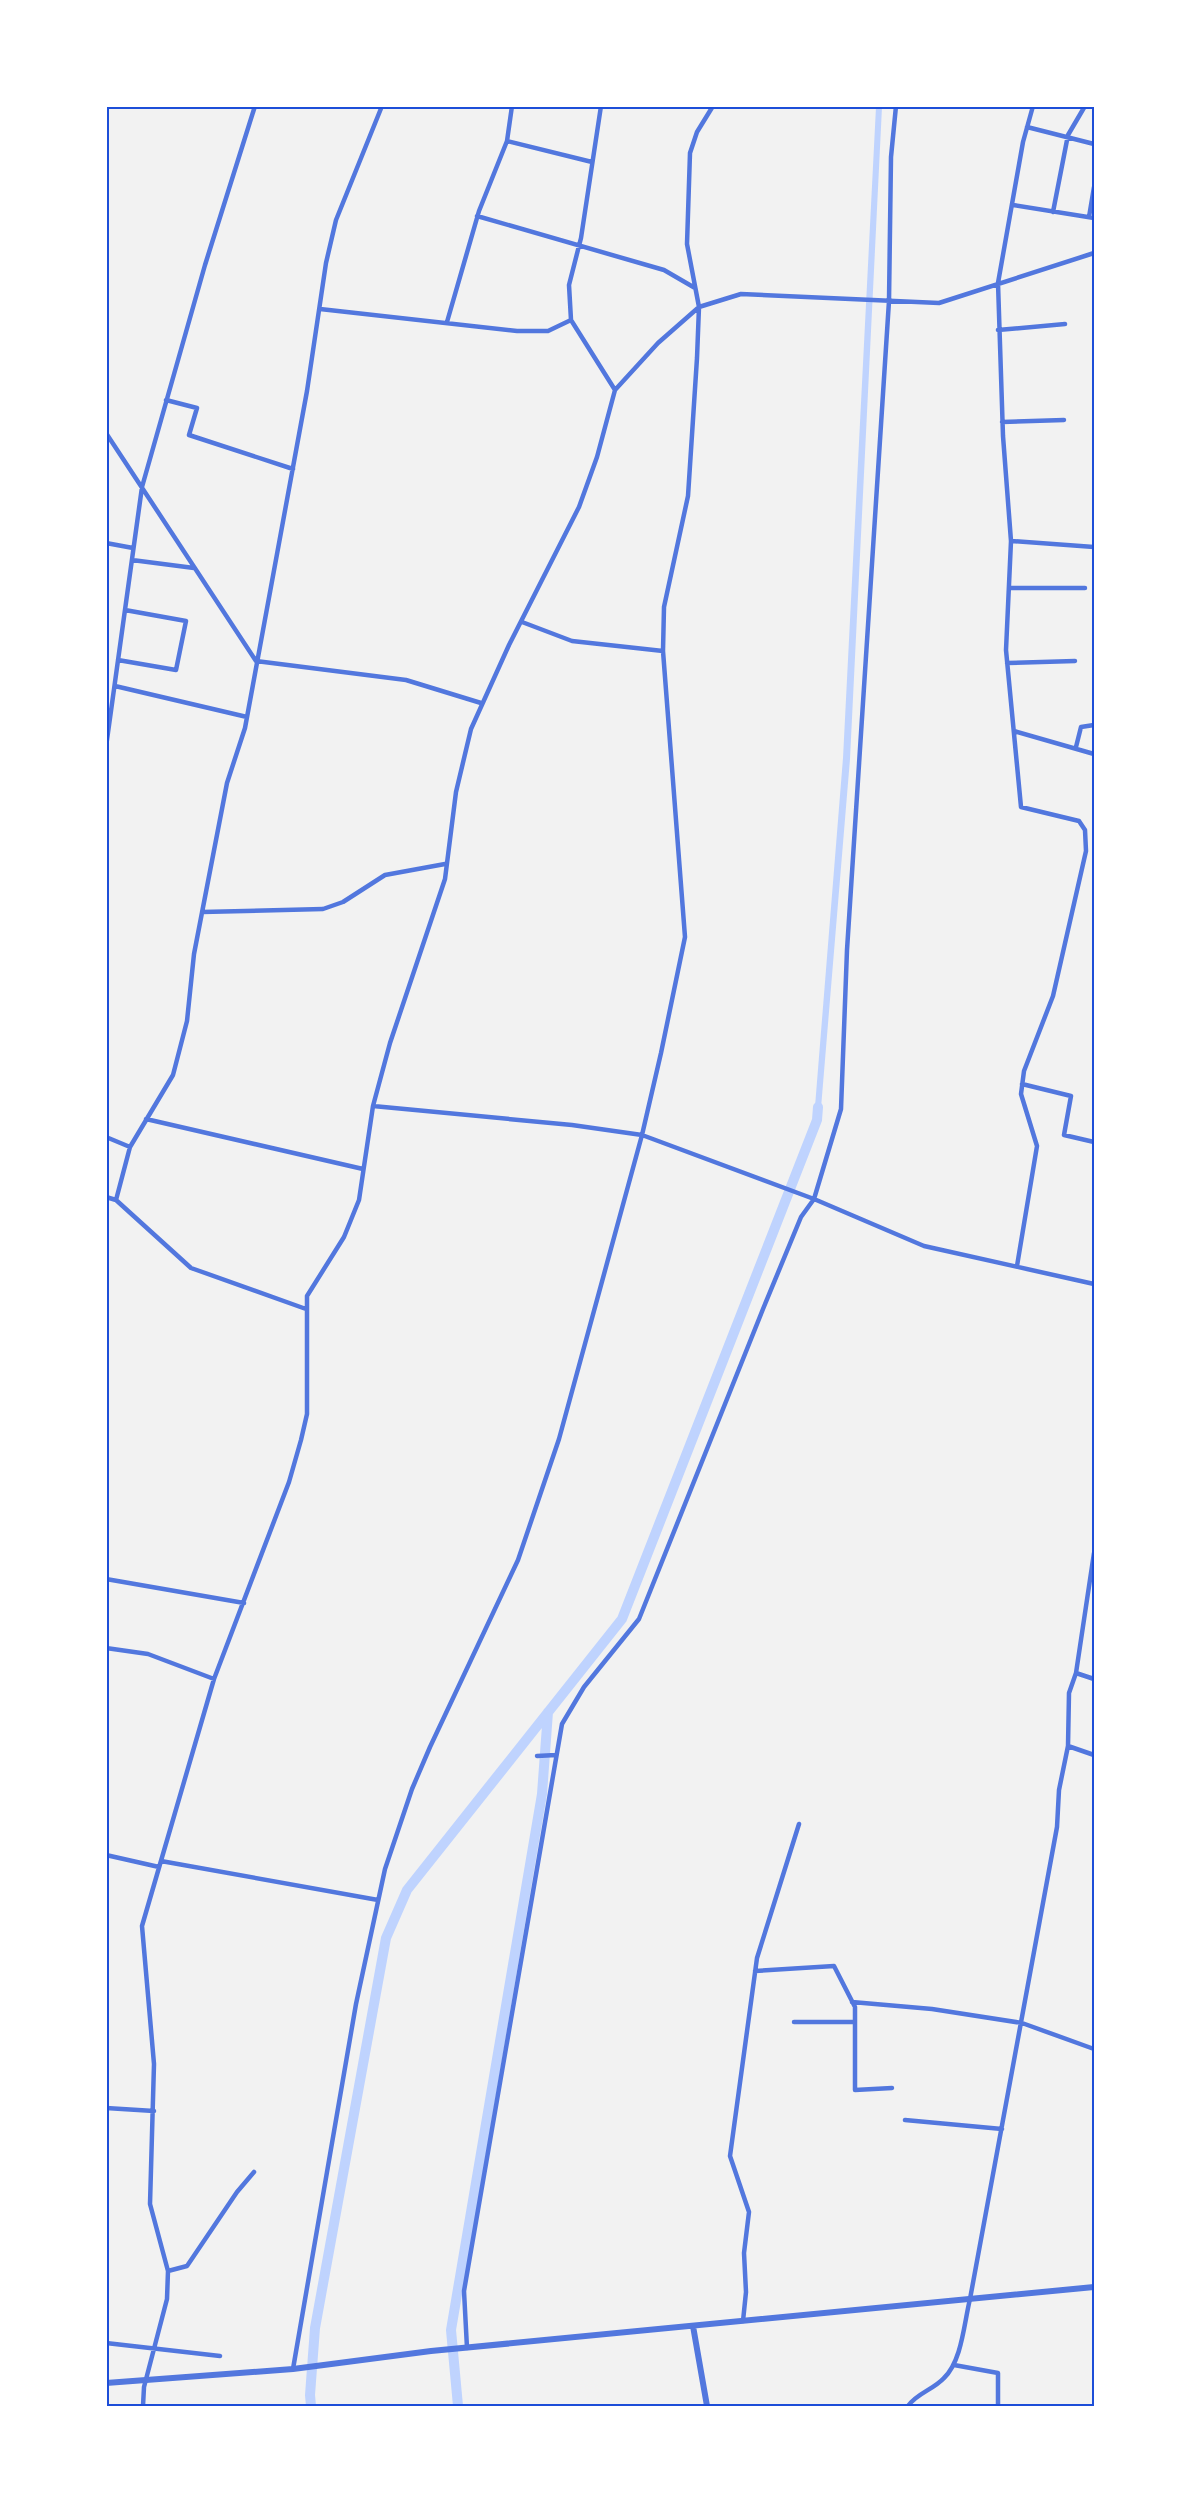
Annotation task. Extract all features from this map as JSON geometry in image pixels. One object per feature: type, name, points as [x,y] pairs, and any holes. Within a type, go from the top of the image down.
[{"type":"street","points":[[106,747],[142,487],[205,265],[255,106]]},
{"type":"street","points":[[116,1200],[130,1147],[173,1075],[187,1021],[194,954],[227,783],[247,717],[293,469],[326,263],[336,220],[382,106]]},
{"type":"street","points":[[447,322],[477,216],[507,141],[512,106]]},
{"type":"street","points":[[601,106],[579,243],[569,285],[571,320],[615,390]]},
{"type":"street","points":[[293,2368],[354,2014],[378,1900],[412,1789],[518,1560],[559,1439],[642,1135],[685,937],[663,651],[664,607],[688,496],[699,307],[687,244],[690,153],[697,132],[712,106]]},
{"type":"street","points":[[464,2348],[464,2291],[562,1724],[585,1688],[639,1619],[763,1309],[801,1218],[814,1199],[840,1109],[889,301],[891,157],[896,106]]},
{"type":"street","points":[[1017,1266],[1037,1146],[1021,1094],[1024,1071],[1053,996],[1086,851],[1085,830],[1078,821],[1021,807],[1007,663],[1011,541],[1002,422],[998,283],[1032,106]]},
{"type":"street","points":[[1053,212],[1068,138],[1085,106]]},
{"type":"street","points":[[1027,126],[1095,144]]},
{"type":"street","points":[[507,141],[592,162]]},
{"type":"street","points":[[1013,206],[1092,217],[1095,187]]},
{"type":"street","points":[[477,216],[579,243],[664,270],[695,288]]},
{"type":"street","points":[[143,2406],[146,2379],[167,2299],[168,2271],[150,2204],[154,2064],[142,1926],[214,1679],[289,1482],[301,1440],[307,1414],[306,1309],[310,1288],[344,1237],[359,1200],[373,1106],[390,1043],[445,879],[456,792],[471,729],[508,645],[522,622],[579,507],[597,457],[615,390],[658,343],[699,307],[741,294],[939,303],[1095,253]]},
{"type":"street","points":[[320,309],[517,331],[548,331],[571,320]]},
{"type":"street","points":[[998,330],[1065,324]]},
{"type":"street","points":[[166,399],[197,408],[189,435],[293,469]]},
{"type":"street","points":[[1002,422],[1064,420]]},
{"type":"street","points":[[106,433],[256,661],[406,680],[481,703]]},
{"type":"street","points":[[1011,541],[1095,547]]},
{"type":"street","points":[[106,543],[133,548]]},
{"type":"street","points":[[132,560],[195,569]]},
{"type":"street","points":[[1009,588],[1085,588]]},
{"type":"street","points":[[118,660],[176,670],[186,621],[125,610]]},
{"type":"street","points":[[522,622],[572,641],[663,651]]},
{"type":"street","points":[[1007,663],[1075,661]]},
{"type":"street","points":[[115,686],[247,717]]},
{"type":"street","points":[[1076,747],[1081,727],[1095,725]]},
{"type":"street","points":[[1014,731],[1095,754]]},
{"type":"street","points":[[202,912],[323,909],[343,902],[386,875],[446,864]]},
{"type":"street","points":[[1022,1084],[1071,1096],[1064,1135],[1095,1142]]},
{"type":"street","points":[[373,1106],[572,1125],[642,1135],[814,1199],[924,1246],[1095,1284]]},
{"type":"street","points":[[146,1119],[363,1169]]},
{"type":"street","points":[[106,1137],[130,1147]]},
{"type":"street","points":[[106,1197],[116,1200],[191,1268],[306,1309]]},
{"type":"street","points":[[908,2406],[917,2395],[944,2379],[954,2365],[970,2299],[1022,2023],[1068,1746],[1069,1693],[1076,1673],[1095,1553]]},
{"type":"street","points":[[106,1579],[244,1603]]},
{"type":"street","points":[[106,1648],[148,1654],[214,1679]]},
{"type":"street","points":[[1076,1673],[1095,1679]]},
{"type":"street","points":[[1068,1746],[1095,1755]]},
{"type":"street","points":[[537,1756],[556,1755]]},
{"type":"street","points":[[743,2321],[746,2292],[744,2253],[749,2212],[730,2156],[757,1958],[799,1824]]},
{"type":"street","points":[[106,1855],[378,1900]]},
{"type":"street","points":[[755,1971],[834,1966],[852,2002],[855,2022],[855,2090],[892,2088]]},
{"type":"street","points":[[852,2002],[932,2009],[1022,2023],[1095,2049]]},
{"type":"street","points":[[794,2022],[855,2022]]},
{"type":"street","points":[[106,2108],[154,2112]]},
{"type":"street","points":[[905,2120],[1002,2129]]},
{"type":"street","points":[[168,2271],[188,2266],[237,2192],[254,2172]]},
{"type":"street","points":[[106,2384],[324,2365],[439,2350],[1095,2287]]},
{"type":"street","points":[[693,2326],[706,2406]]},
{"type":"street","points":[[106,2343],[220,2356]]},
{"type":"street","points":[[954,2365],[998,2373],[998,2406]]},
{"type":"water","points":[[876,107],[882,107],[850,759],[820,1120],[814,1119],[843,758]]},
{"type":"waterway","points":[[311,2406],[315,2328],[386,1938],[407,1890],[622,1619],[817,1120],[818,1107]]},
{"type":"waterway","points":[[458,2406],[451,2330],[542,1794],[548,1712]]}]
